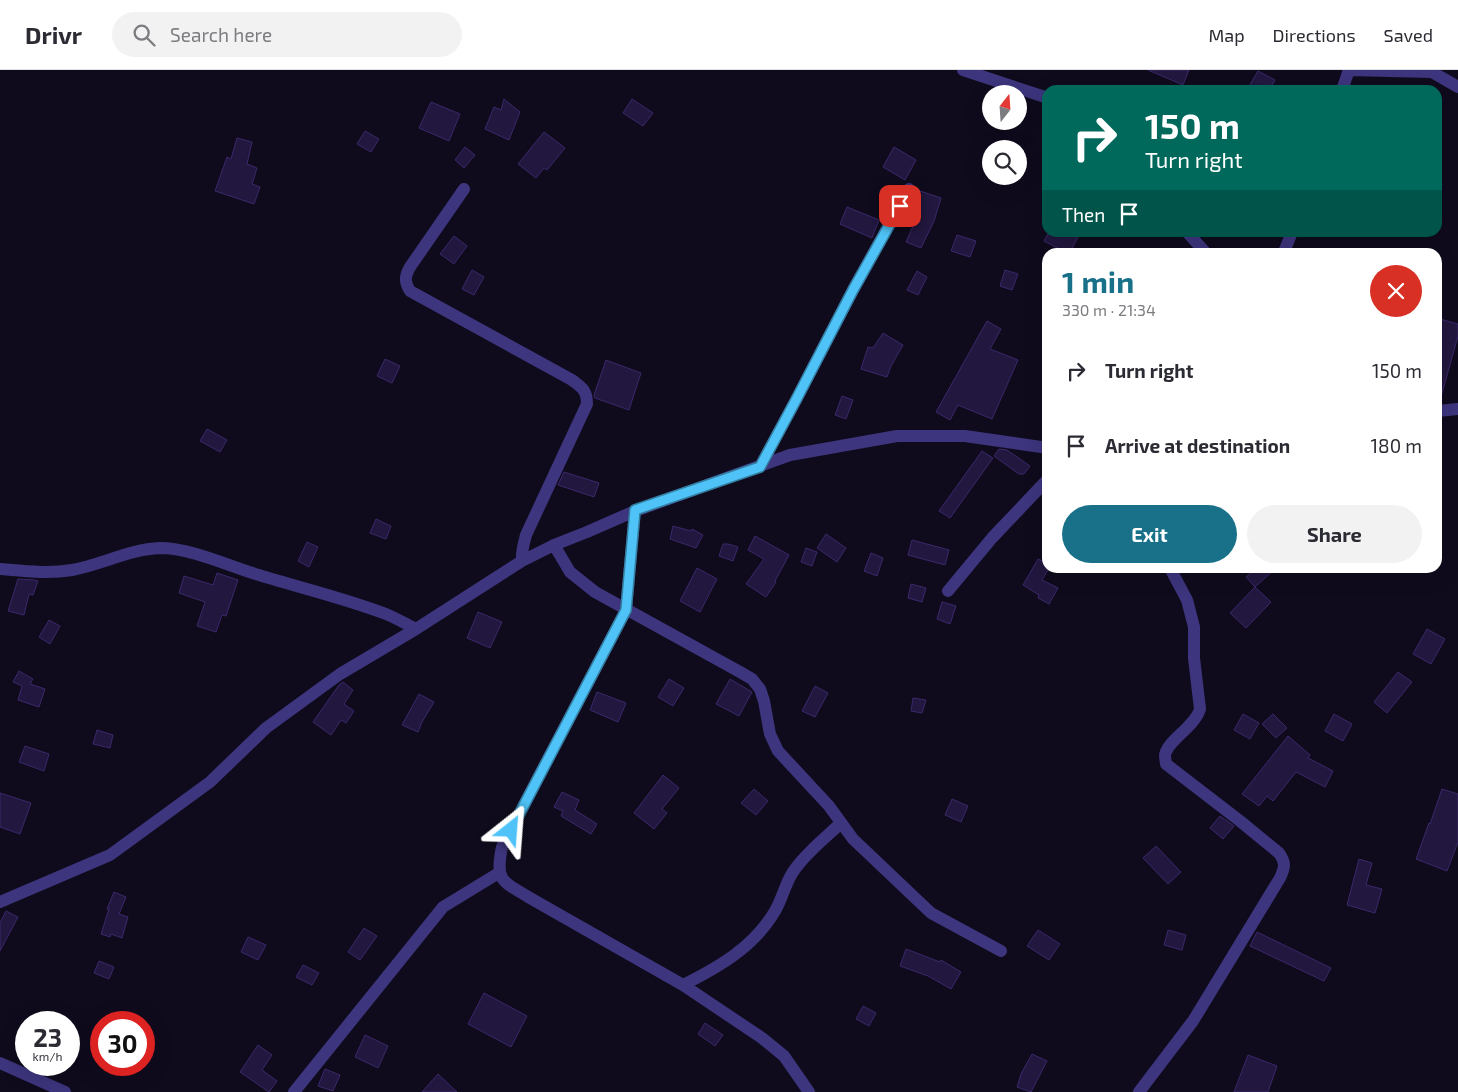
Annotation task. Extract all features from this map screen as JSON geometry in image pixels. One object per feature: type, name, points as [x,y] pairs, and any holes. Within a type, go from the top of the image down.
[{"type":"street","points":[[963,70],[1042,96]]},
{"type":"street","points":[[1344,85],[1349,70],[1432,72],[1458,87]]},
{"type":"street","points":[[464,189],[405,276],[406,284],[410,291],[572,380],[582,387],[587,395],[587,404],[526,535],[522,561]]},
{"type":"street","points":[[760,467],[853,290],[909,189]]},
{"type":"street","points":[[1191,237],[1201,248]]},
{"type":"street","points":[[1442,411],[1458,409]]},
{"type":"street","points":[[0,902],[110,855],[210,782],[266,728],[340,674],[416,629],[522,561],[554,545],[635,510],[790,456],[897,436],[965,436],[1042,447]]},
{"type":"street","points":[[948,591],[992,538],[1042,485]]},
{"type":"street","points":[[635,510],[626,610],[502,847],[498,866],[500,876],[509,886],[683,985],[762,1038],[784,1056],[809,1092]]},
{"type":"street","points":[[554,545],[570,572],[594,592],[752,679],[760,689],[770,734],[778,751],[829,806],[853,839],[931,913],[1002,951]]},
{"type":"street","points":[[0,569],[48,573],[99,564],[134,552],[160,548],[185,551],[258,575],[345,599],[387,614],[416,629]]},
{"type":"street","points":[[1139,1092],[1193,1021],[1280,878],[1284,868],[1284,860],[1279,853],[1166,764],[1165,756],[1167,749],[1198,716],[1200,709],[1194,658],[1194,628],[1187,600],[1173,573]]},
{"type":"street","points":[[683,985],[723,964],[748,945],[776,909],[794,870],[841,822]]},
{"type":"street","points":[[294,1092],[443,907],[497,874],[500,876]]},
{"type":"street","points":[[0,1063],[65,1092]]},
{"type":"building","points":[[1148,70],[1189,70],[1183,85]]},
{"type":"building","points":[[1258,71],[1275,80],[1272,85],[1250,85]]},
{"type":"building","points":[[504,99],[520,112],[509,140],[485,129],[494,107],[501,110]]},
{"type":"building","points":[[632,99],[653,113],[643,126],[623,113]]},
{"type":"building","points":[[431,102],[460,114],[449,141],[419,128]]},
{"type":"building","points":[[365,131],[379,139],[371,152],[357,144]]},
{"type":"building","points":[[544,132],[565,148],[547,170],[544,168],[536,178],[518,164]]},
{"type":"building","points":[[237,138],[252,142],[247,164],[257,168],[252,184],[260,187],[254,204],[215,191],[227,157],[231,159]]},
{"type":"building","points":[[465,147],[475,155],[464,168],[455,160]]},
{"type":"building","points":[[894,147],[916,160],[905,180],[883,167]]},
{"type":"building","points":[[917,190],[941,198],[934,221],[921,248],[906,242],[918,215],[906,211]]},
{"type":"building","points":[[847,207],[879,220],[872,238],[840,224]]},
{"type":"building","points":[[957,235],[976,241],[970,257],[951,251]]},
{"type":"building","points":[[454,236],[467,246],[454,264],[440,254]]},
{"type":"building","points":[[1046,237],[1078,237],[1072,248],[1057,248],[1044,241]]},
{"type":"building","points":[[472,270],[484,277],[474,295],[462,289]]},
{"type":"building","points":[[1005,270],[1018,274],[1012,290],[1000,286]]},
{"type":"building","points":[[917,271],[927,277],[918,295],[907,290]]},
{"type":"building","points":[[1442,320],[1458,324],[1458,336],[1442,393]]},
{"type":"building","points":[[987,321],[1001,329],[990,349],[1018,360],[992,419],[958,405],[950,420],[936,412]]},
{"type":"building","points":[[883,333],[903,345],[887,377],[861,369],[868,347],[873,348]]},
{"type":"building","points":[[385,359],[400,366],[392,383],[377,376]]},
{"type":"building","points":[[606,360],[641,373],[629,410],[595,398],[594,395]]},
{"type":"building","points":[[842,396],[853,400],[846,419],[835,415]]},
{"type":"building","points":[[207,429],[227,440],[220,452],[200,441]]},
{"type":"building","points":[[999,449],[1007,450],[1030,466],[1024,474],[1019,474],[994,456]]},
{"type":"building","points":[[982,451],[993,458],[950,518],[939,511]]},
{"type":"building","points":[[564,472],[599,483],[594,497],[558,485]]},
{"type":"building","points":[[376,519],[391,526],[386,539],[370,533]]},
{"type":"building","points":[[673,526],[691,531],[692,529],[703,535],[696,548],[670,539]]},
{"type":"building","points":[[826,534],[846,548],[837,562],[817,548]]},
{"type":"building","points":[[755,536],[789,555],[776,582],[766,597],[746,584],[764,559],[748,550]]},
{"type":"building","points":[[912,540],[949,550],[945,565],[908,555]]},
{"type":"building","points":[[307,542],[318,547],[309,567],[298,561]]},
{"type":"building","points":[[723,544],[738,547],[733,561],[719,556]]},
{"type":"building","points":[[806,548],[817,552],[812,566],[801,562]]},
{"type":"building","points":[[871,553],[883,558],[877,576],[864,571]]},
{"type":"building","points":[[1038,559],[1042,561],[1042,573],[1046,573],[1042,580],[1058,588],[1049,604],[1038,598],[1039,595],[1023,585]]},
{"type":"building","points":[[697,568],[717,579],[700,612],[680,601]]},
{"type":"building","points":[[217,573],[238,580],[226,616],[222,615],[216,632],[197,626],[205,602],[179,593],[184,576],[213,585]]},
{"type":"building","points":[[1251,573],[1270,573],[1255,587],[1246,577]]},
{"type":"building","points":[[18,579],[38,581],[33,595],[29,594],[24,615],[8,611]]},
{"type":"building","points":[[911,584],[926,588],[922,602],[908,598]]},
{"type":"building","points":[[1255,587],[1271,602],[1246,628],[1230,613]]},
{"type":"building","points":[[942,602],[956,606],[950,624],[937,619]]},
{"type":"building","points":[[478,612],[502,622],[490,648],[467,638]]},
{"type":"building","points":[[49,620],[60,626],[50,644],[39,637]]},
{"type":"building","points":[[1427,629],[1445,639],[1431,664],[1413,654]]},
{"type":"building","points":[[19,671],[33,679],[30,684],[45,689],[39,707],[18,700],[22,686],[13,682]]},
{"type":"building","points":[[1398,672],[1412,682],[1387,713],[1374,702]]},
{"type":"building","points":[[669,679],[684,688],[673,706],[658,697]]},
{"type":"building","points":[[730,679],[752,692],[739,716],[716,704]]},
{"type":"building","points":[[343,682],[353,690],[344,704],[354,711],[346,723],[341,720],[331,735],[313,722]]},
{"type":"building","points":[[815,686],[828,693],[815,717],[802,711]]},
{"type":"building","points":[[597,692],[626,703],[618,722],[590,710]]},
{"type":"building","points":[[419,694],[434,702],[418,732],[402,725]]},
{"type":"building","points":[[913,698],[926,700],[922,713],[911,711]]},
{"type":"building","points":[[1243,714],[1259,723],[1250,739],[1234,730]]},
{"type":"building","points":[[1273,714],[1287,728],[1276,738],[1262,724]]},
{"type":"building","points":[[1334,714],[1352,724],[1343,741],[1325,731]]},
{"type":"building","points":[[97,730],[113,735],[110,748],[93,744]]},
{"type":"building","points":[[1288,736],[1310,755],[1308,758],[1333,771],[1325,787],[1296,772],[1273,801],[1267,796],[1259,806],[1242,794]]},
{"type":"building","points":[[25,746],[49,754],[44,771],[19,762]]},
{"type":"building","points":[[663,775],[679,788],[662,809],[667,813],[654,829],[634,813]]},
{"type":"building","points":[[754,789],[768,801],[756,815],[741,803]]},
{"type":"building","points":[[1442,789],[1458,794],[1458,842],[1447,871],[1416,859]]},
{"type":"building","points":[[562,792],[579,800],[575,810],[597,824],[591,834],[561,816],[563,811],[554,807]]},
{"type":"building","points":[[0,793],[31,803],[20,834],[0,827]]},
{"type":"building","points":[[952,799],[968,806],[961,822],[945,815]]},
{"type":"building","points":[[1220,816],[1234,826],[1223,839],[1210,828]]},
{"type":"building","points":[[1156,846],[1181,872],[1168,884],[1143,858]]},
{"type":"building","points":[[1359,859],[1372,863],[1366,885],[1382,889],[1375,913],[1347,905]]},
{"type":"building","points":[[114,892],[126,897],[119,914],[128,917],[122,938],[111,934],[110,937],[101,934],[109,909],[107,909]]},
{"type":"building","points":[[6,911],[18,917],[0,951],[0,923]]},
{"type":"building","points":[[364,928],[377,936],[360,960],[348,952]]},
{"type":"building","points":[[1038,930],[1060,944],[1049,960],[1027,946]]},
{"type":"building","points":[[1168,930],[1186,935],[1182,950],[1164,945]]},
{"type":"building","points":[[1257,932],[1331,968],[1324,981],[1250,946]]},
{"type":"building","points":[[248,937],[266,945],[258,960],[241,952]]},
{"type":"building","points":[[906,949],[940,962],[941,960],[961,972],[951,989],[928,976],[900,966]]},
{"type":"building","points":[[99,961],[114,967],[109,979],[94,973]]},
{"type":"building","points":[[303,965],[319,973],[312,985],[296,977]]},
{"type":"building","points":[[484,993],[527,1016],[511,1047],[468,1024]]},
{"type":"building","points":[[863,1006],[876,1013],[869,1026],[856,1019]]},
{"type":"building","points":[[705,1023],[723,1035],[715,1046],[698,1034]]},
{"type":"building","points":[[365,1035],[388,1046],[378,1068],[355,1057]]},
{"type":"building","points":[[258,1045],[272,1055],[262,1070],[277,1081],[269,1092],[240,1072]]},
{"type":"building","points":[[1032,1054],[1047,1061],[1031,1092],[1017,1087],[1021,1074]]},
{"type":"building","points":[[1248,1055],[1277,1066],[1268,1092],[1234,1092]]},
{"type":"building","points":[[325,1069],[340,1075],[333,1091],[318,1086]]},
{"type":"building","points":[[438,1074],[457,1092],[422,1092]]},
{"type":"route","points":[[511,830],[626,610],[635,510],[760,467],[853,290],[900,206]]}]
